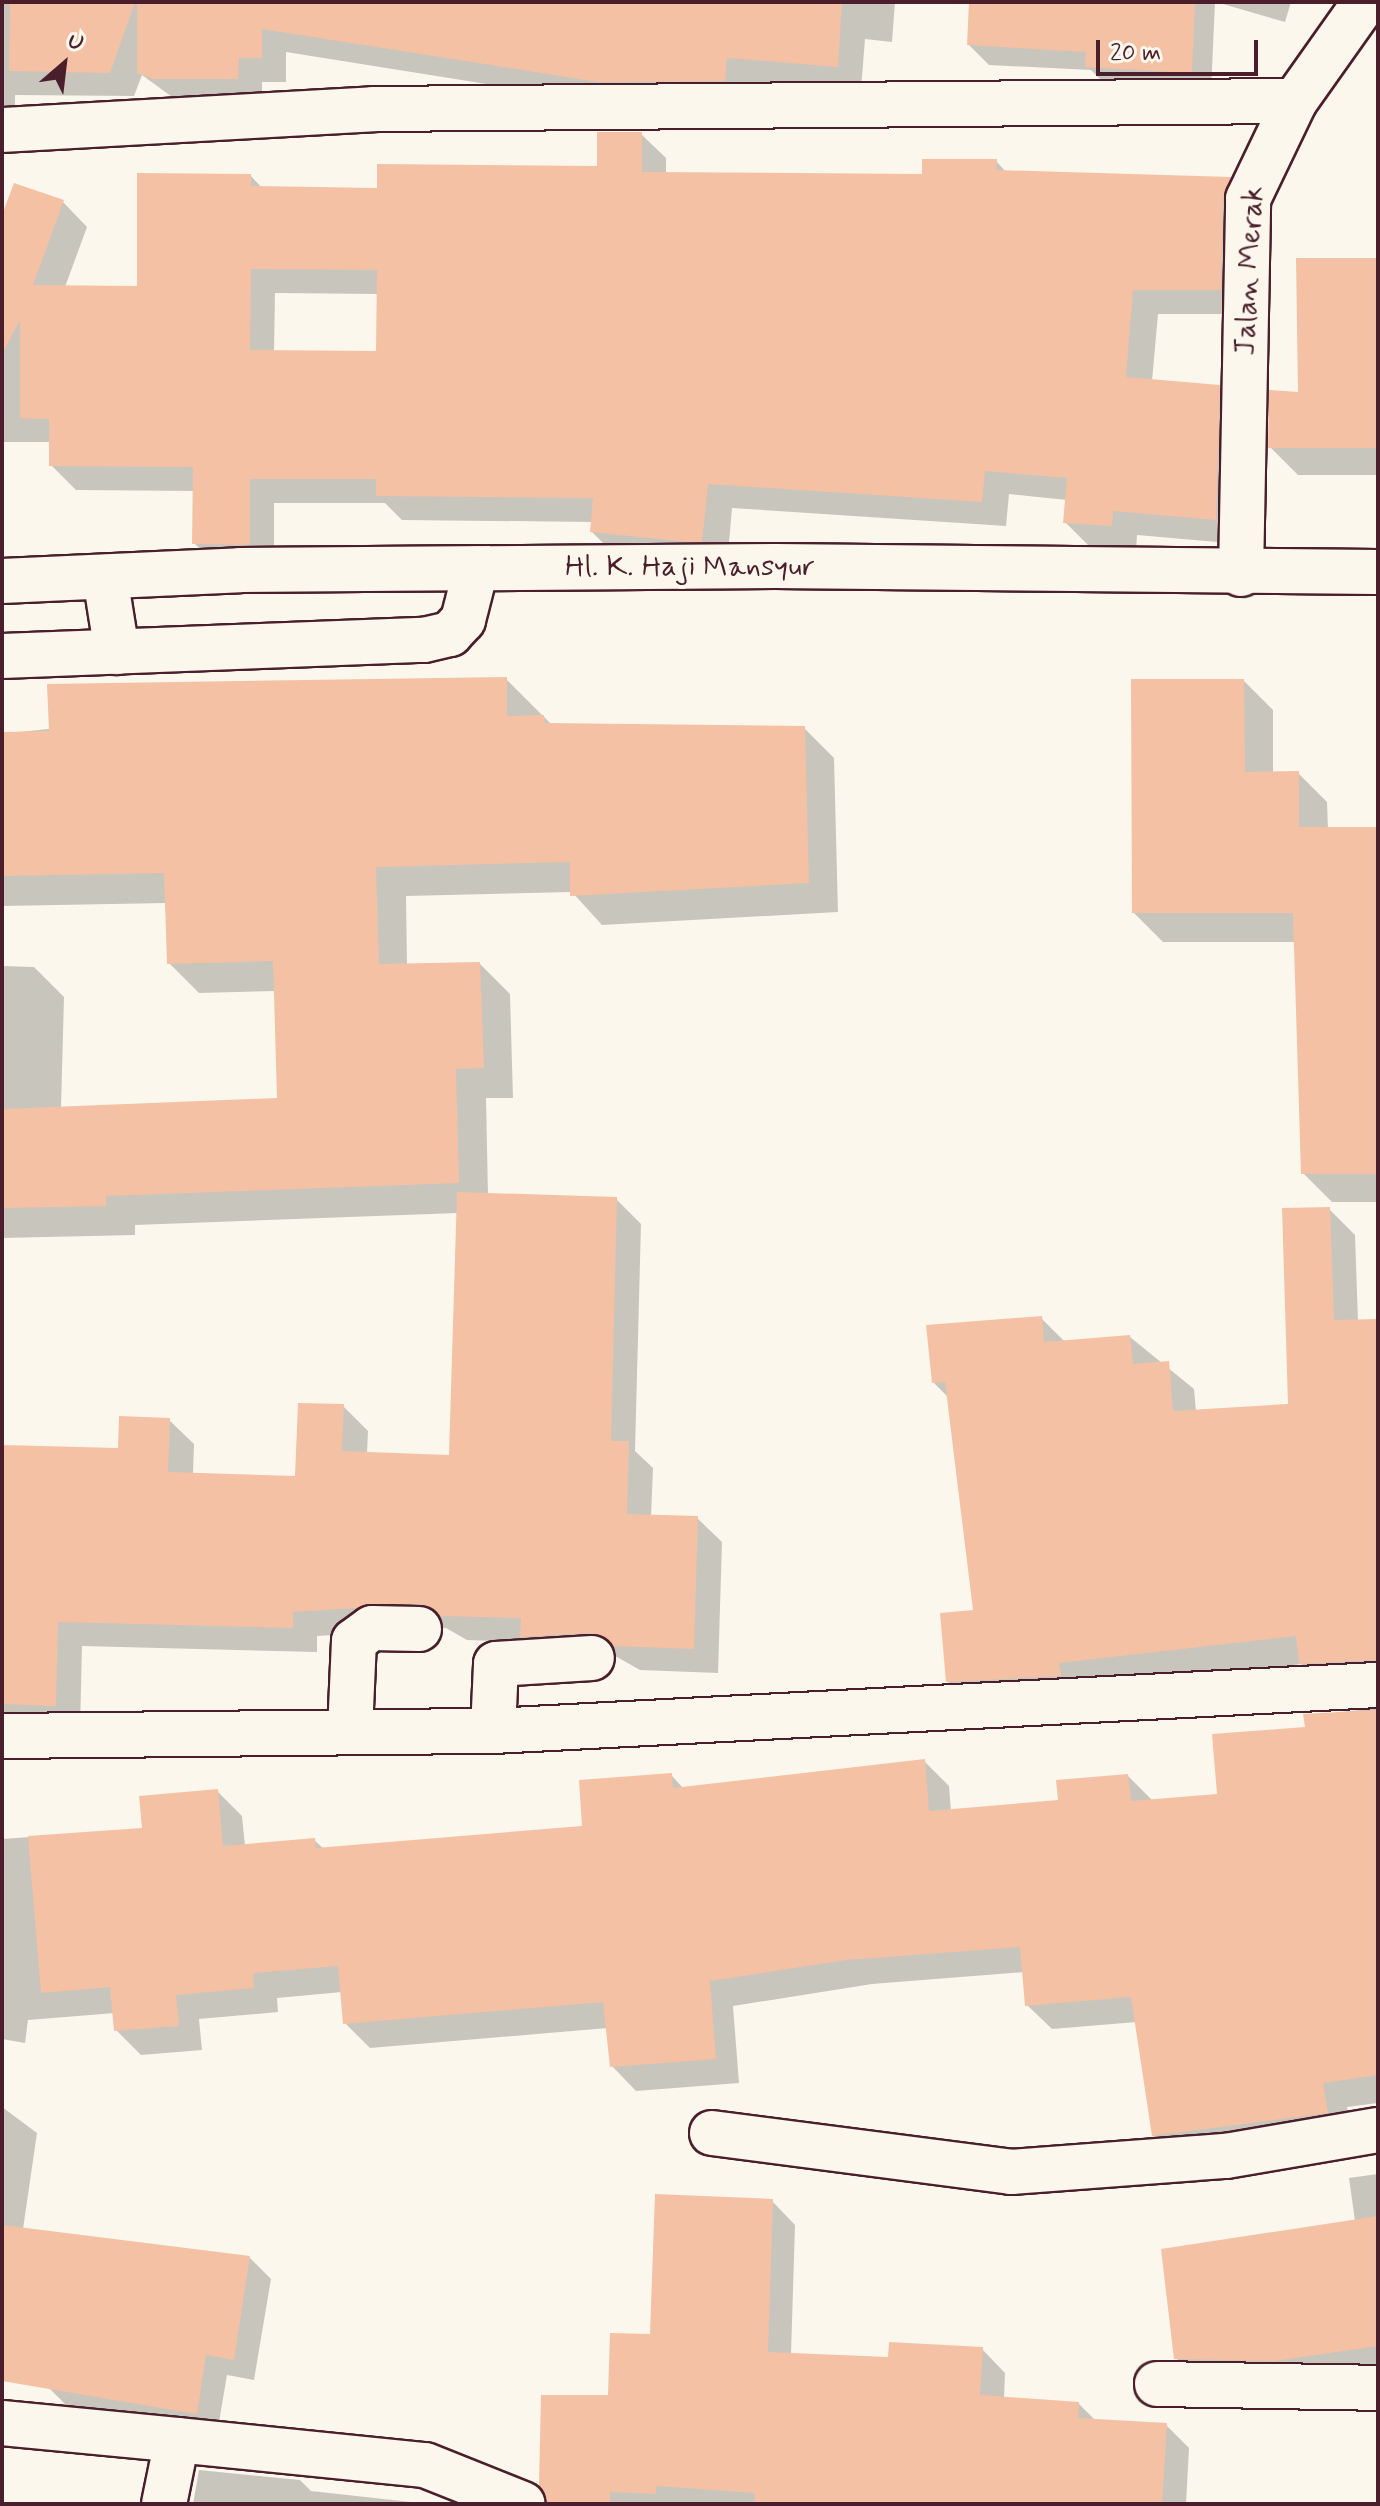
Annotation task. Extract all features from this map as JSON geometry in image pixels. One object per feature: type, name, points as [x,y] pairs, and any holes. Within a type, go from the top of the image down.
[{"type":"street","name":"Jalan Merak","points":[[1241,574],[1248,199],[1295,101],[1368,9]]},
{"type":"street","points":[[2,130],[373,109],[1295,101]]},
{"type":"street","points":[[2,656],[424,640],[450,634],[463,620],[476,569]]},
{"type":"street","name":"Hl. K. Haji Mansyur","points":[[2,581],[476,569],[1241,574],[1378,572]]},
{"type":"street","points":[[105,577],[117,652]]},
{"type":"street","points":[[350,1732],[354,1641],[372,1628],[419,1629]]},
{"type":"street","points":[[493,1731],[496,1664],[592,1658]]},
{"type":"street","points":[[2,1736],[493,1731],[1378,1685]]},
{"type":"street","points":[[712,2133],[1011,2172],[1226,2156],[1378,2130]]},
{"type":"street","points":[[1157,2384],[1378,2388]]},
{"type":"street","points":[[2,2423],[425,2465],[523,2504]]},
{"type":"street","points":[[164,2504],[177,2440]]},
{"type":"building","points":[[10,2],[135,2],[110,73],[9,71]]},
{"type":"building","points":[[137,2],[842,2],[838,67],[727,58],[725,81],[598,82],[262,29],[262,58],[239,58],[238,79],[153,79],[137,73]]},
{"type":"building","points":[[969,2],[1195,2],[1192,73],[1085,67],[1086,52],[967,45]]},
{"type":"building","points":[[597,132],[642,132],[642,172],[922,174],[922,159],[997,159],[996,170],[1231,177],[1223,199],[1221,290],[1133,290],[1126,377],[1220,385],[1216,520],[1113,511],[1112,526],[1063,523],[1067,478],[985,471],[982,502],[708,484],[702,542],[690,542],[590,532],[593,498],[376,496],[376,479],[250,479],[250,545],[192,544],[193,467],[49,466],[49,419],[20,418],[20,320],[2,354],[2,215],[14,183],[64,200],[33,285],[137,286],[137,173],[251,174],[251,186],[377,188],[377,164],[597,166]],"holes":[[[251,269],[377,270],[376,351],[250,350]]]},
{"type":"building","points":[[1296,258],[1378,258],[1378,448],[1268,448],[1269,390],[1298,392]]},
{"type":"building","points":[[507,677],[507,716],[544,715],[545,723],[805,726],[809,883],[570,896],[570,862],[376,867],[379,964],[480,962],[484,1068],[456,1069],[459,1183],[106,1196],[106,1206],[2,1208],[2,1109],[277,1098],[273,961],[167,964],[164,873],[2,876],[2,732],[49,731],[47,684]]},
{"type":"building","points":[[1131,679],[1244,679],[1245,772],[1299,771],[1299,827],[1378,827],[1378,1174],[1301,1174],[1293,913],[1132,913]]},
{"type":"building","points":[[457,1192],[617,1197],[611,1441],[629,1441],[627,1514],[698,1516],[694,1649],[614,1646],[590,1633],[520,1637],[521,1618],[440,1616],[420,1604],[293,1612],[293,1628],[58,1622],[56,1706],[2,1704],[2,1445],[118,1448],[119,1416],[170,1418],[168,1472],[295,1476],[298,1403],[344,1404],[342,1451],[449,1455]]},
{"type":"building","points":[[1330,1207],[1334,1320],[1378,1319],[1378,1660],[1299,1664],[1296,1636],[1059,1663],[1061,1676],[946,1682],[940,1613],[973,1610],[945,1382],[932,1383],[926,1325],[1042,1316],[1044,1342],[1130,1335],[1133,1364],[1169,1361],[1173,1411],[1288,1404],[1282,1208]]},
{"type":"building","points":[[1378,1710],[1378,2075],[1323,2083],[1328,2113],[1152,2136],[1131,1997],[1025,2006],[1020,1947],[846,1960],[710,1981],[716,2059],[610,2067],[603,2002],[343,2024],[338,1966],[253,1973],[254,1988],[176,1995],[179,2026],[114,2031],[110,1987],[41,1993],[28,1836],[142,1828],[139,1796],[218,1789],[223,1846],[315,1838],[316,1848],[582,1826],[579,1780],[672,1773],[673,1788],[925,1759],[929,1811],[1058,1800],[1056,1780],[1128,1774],[1131,1801],[1217,1794],[1212,1734],[1305,1727],[1303,1714]]},
{"type":"building","points":[[655,2194],[773,2199],[768,2352],[888,2357],[889,2342],[983,2347],[980,2395],[1079,2402],[1078,2418],[1167,2423],[1162,2504],[754,2504],[755,2493],[656,2486],[656,2494],[610,2492],[610,2504],[547,2504],[539,2485],[541,2395],[608,2395],[610,2333],[650,2334]]},
{"type":"building","points":[[1378,2216],[1378,2346],[1275,2361],[1174,2359],[1161,2249]]},
{"type":"building","points":[[2,2225],[250,2256],[234,2360],[206,2355],[197,2414],[2,2381]]}]
